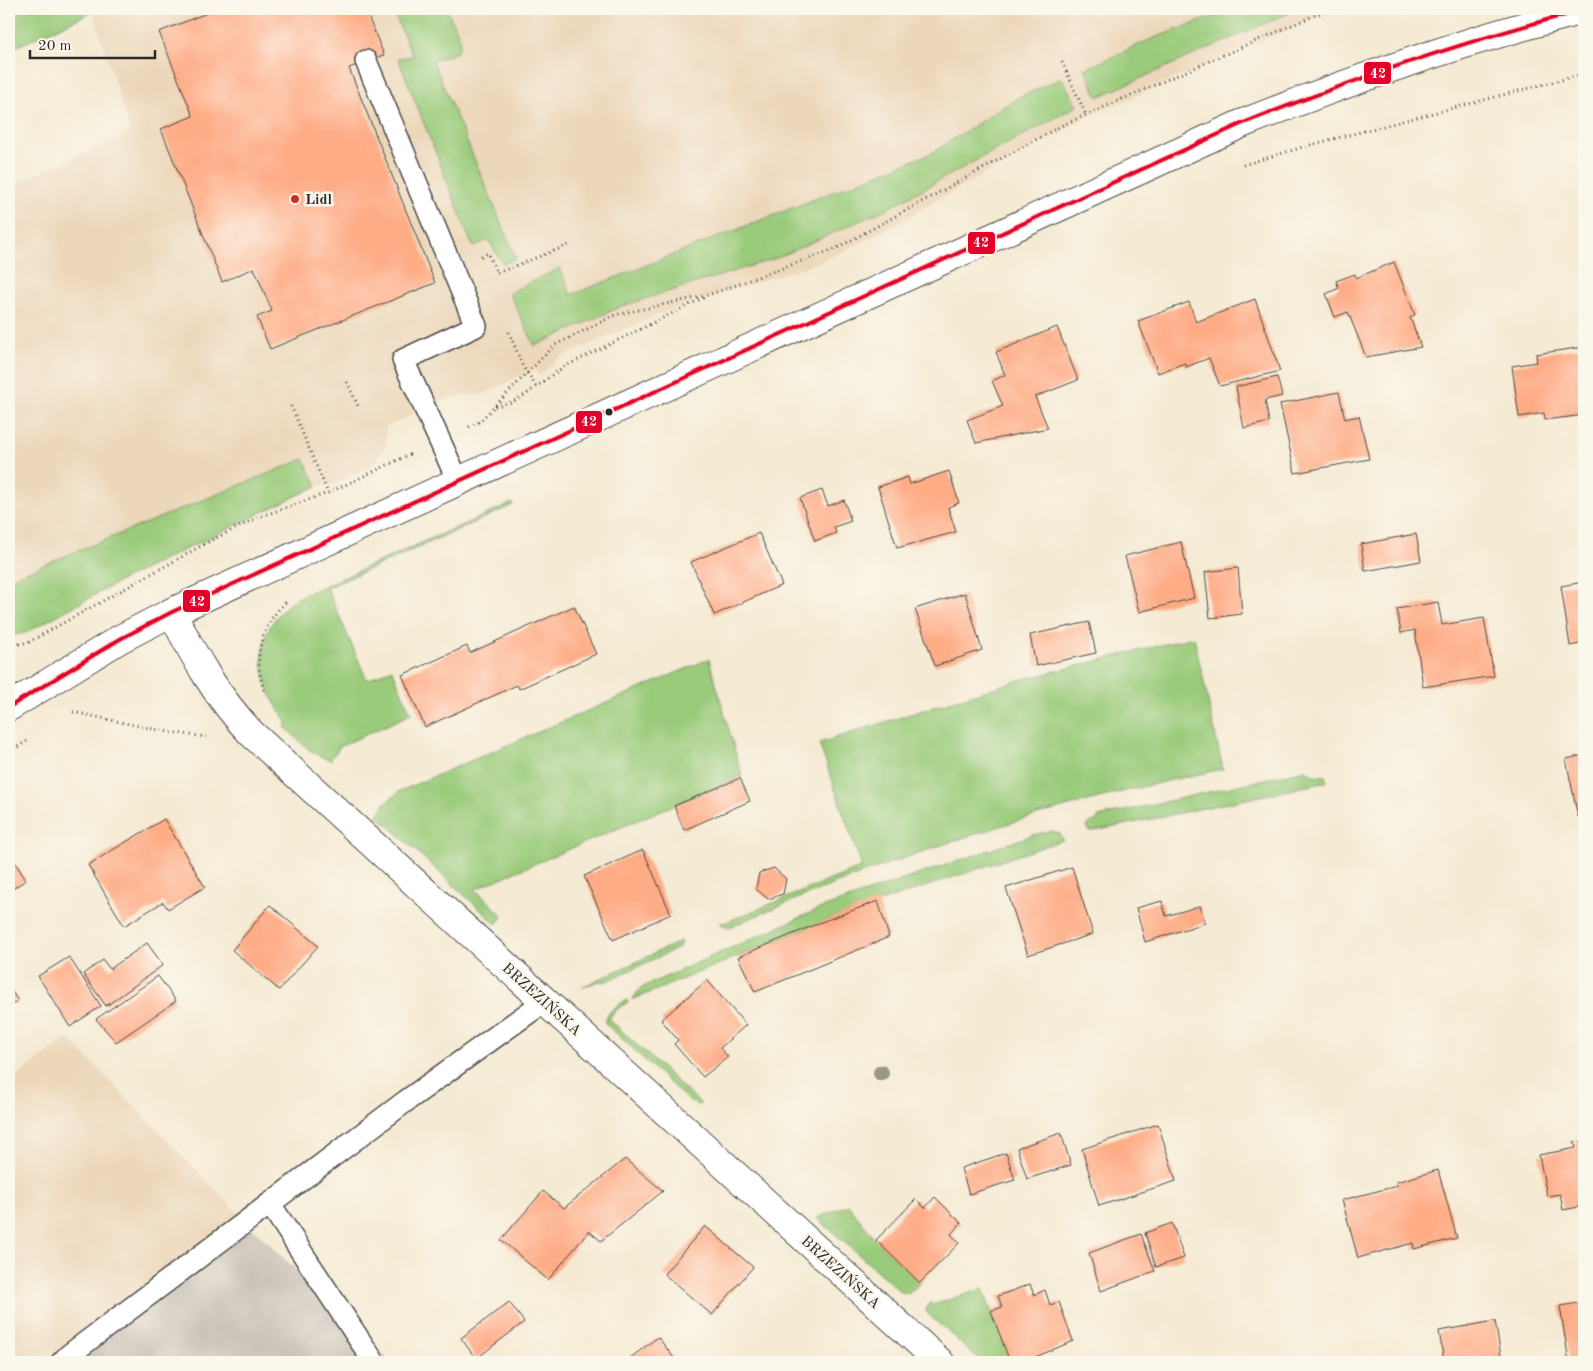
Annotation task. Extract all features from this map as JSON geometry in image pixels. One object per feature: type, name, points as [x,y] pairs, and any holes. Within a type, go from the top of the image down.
[{"type":"main road","points":[[9,707],[106,647],[172,612],[1241,124],[1323,91],[1513,28],[1584,10]]},
{"type":"main road","name":"BRZEZIŃSKA","points":[[172,612],[199,665],[233,714],[270,751],[940,1362]]},
{"type":"lane","points":[[1513,28],[1534,9]]},
{"type":"lane","points":[[366,61],[476,326],[403,360],[458,481]]},
{"type":"lane","points":[[62,1362],[76,1349],[270,1204],[545,1001]]},
{"type":"lane","points":[[270,1204],[374,1362]]},
{"type":"path","points":[[708,295],[615,315],[555,345],[496,406],[517,402],[548,376],[708,295],[835,249],[1086,115],[1329,9]]},
{"type":"path","points":[[1062,62],[1086,115]]},
{"type":"path","points":[[1242,166],[1310,144],[1584,74]]},
{"type":"path","points":[[480,264],[477,257],[488,253],[497,273],[569,245]]},
{"type":"path","points":[[348,382],[359,408]]},
{"type":"path","points":[[291,406],[328,492]]},
{"type":"path","points":[[9,646],[20,645],[38,637],[212,540],[259,518],[328,492],[384,467]]},
{"type":"path","points":[[265,695],[259,669],[261,640],[267,624],[279,608],[290,598]]},
{"type":"path","points":[[66,717],[74,712],[163,731],[210,738]]},
{"type":"path","points":[[9,752],[33,737]]},
{"type":"shaded area","points":[[99,9],[392,9],[413,56],[460,40],[446,9],[1340,9],[1302,23],[1085,118],[859,244],[817,263],[669,310],[562,356],[539,376],[535,368],[484,394],[451,397],[386,427],[385,448],[373,465],[335,484],[316,486],[9,636],[9,187],[130,132],[93,11]]},
{"type":"shaded area","points":[[68,1038],[247,1222],[72,1362],[9,1362],[9,1082]]},
{"type":"shaded area","points":[[247,1222],[391,1362],[62,1362]]},
{"type":"green space","points":[[9,9],[99,9],[9,50]]},
{"type":"green space","points":[[392,9],[446,9],[451,19],[459,39],[459,50],[433,61],[516,258],[503,264],[488,240],[473,247],[398,58],[413,56]]},
{"type":"green space","points":[[1234,9],[1298,9],[1098,97],[1085,69],[1154,38]]},
{"type":"green space","points":[[1062,78],[1077,106],[886,209],[777,258],[622,306],[535,346],[509,293],[560,268],[571,295],[932,153],[1017,98]]},
{"type":"green space","points":[[304,459],[317,486],[124,579],[25,633],[9,636],[9,579]]},
{"type":"green space","points":[[512,503],[513,505],[327,588],[367,680],[392,669],[411,714],[339,747],[337,752],[330,758],[332,760],[319,755],[307,747],[285,727],[287,721],[268,689],[263,655],[265,638],[272,623],[283,609],[299,597]]},
{"type":"green space","points":[[1194,637],[1223,769],[1159,783],[1034,816],[911,855],[730,927],[725,927],[719,922],[724,923],[862,867],[819,743],[1016,681]]},
{"type":"green space","points":[[709,659],[742,776],[475,889],[503,916],[496,924],[378,816],[385,803],[400,791]]},
{"type":"green space","points":[[1306,770],[1313,775],[1325,776],[1327,782],[1090,832],[1087,827],[1090,823],[1099,819],[1098,817]]},
{"type":"green space","points":[[1052,831],[1060,834],[1063,840],[824,921],[632,1000],[640,989],[647,985],[819,909],[1033,835]]},
{"type":"green space","points":[[681,941],[676,949],[605,982],[599,981],[582,987]]},
{"type":"green space","points":[[627,1000],[628,1002],[616,1010],[609,1019],[701,1104],[697,1105],[687,1099],[605,1023],[607,1015]]},
{"type":"green space","points":[[848,1205],[876,1240],[920,1283],[908,1294],[901,1292],[817,1218]]},
{"type":"green space","points":[[983,1289],[1010,1362],[982,1362],[927,1313],[926,1309],[930,1302],[932,1305]]},
{"type":"building","name":"Lidl","points":[[217,9],[324,9],[326,14],[339,9],[365,9],[384,55],[349,68],[435,283],[270,349],[257,317],[272,311],[254,268],[222,282],[161,129],[193,116],[159,32]]},
{"type":"building","points":[[1394,262],[1415,315],[1410,317],[1421,347],[1366,357],[1348,312],[1335,317],[1326,294],[1339,288],[1336,281],[1355,274],[1356,278]]},
{"type":"building","points":[[1255,299],[1280,371],[1220,386],[1209,358],[1186,367],[1185,363],[1158,373],[1138,321],[1189,302],[1196,322]]},
{"type":"building","points":[[1057,327],[1078,380],[1035,397],[1048,428],[976,443],[967,420],[1003,406],[992,381],[1005,375],[996,352]]},
{"type":"building","points":[[1584,347],[1584,415],[1545,420],[1544,413],[1519,417],[1512,366],[1537,362],[1536,354]]},
{"type":"building","points":[[1277,377],[1282,396],[1265,400],[1269,422],[1244,428],[1236,387]]},
{"type":"building","points":[[1339,392],[1345,419],[1359,416],[1369,459],[1295,473],[1280,404]]},
{"type":"building","points":[[949,471],[959,503],[948,507],[956,532],[897,548],[878,487],[908,477],[910,484]]},
{"type":"building","points":[[822,490],[828,506],[844,500],[851,521],[834,527],[836,533],[815,541],[800,498]]},
{"type":"building","points":[[759,533],[782,585],[714,615],[691,562]]},
{"type":"building","points":[[1416,534],[1421,561],[1365,571],[1361,544]]},
{"type":"building","points":[[1181,542],[1194,598],[1139,612],[1125,556]]},
{"type":"building","points":[[1238,568],[1242,614],[1210,618],[1205,572]]},
{"type":"building","points":[[1584,582],[1584,643],[1570,646],[1561,586]]},
{"type":"building","points":[[965,593],[982,650],[935,666],[915,609]]},
{"type":"building","points":[[1438,602],[1442,625],[1484,618],[1494,676],[1423,687],[1415,630],[1401,633],[1397,609]]},
{"type":"building","points":[[574,606],[596,654],[519,689],[517,685],[425,727],[402,675],[467,646],[470,653]]},
{"type":"building","points":[[1089,622],[1096,653],[1036,666],[1030,635]]},
{"type":"building","points":[[1584,755],[1584,815],[1578,817],[1566,759]]},
{"type":"building","points":[[740,778],[750,801],[684,830],[674,806]]},
{"type":"building","points":[[164,819],[205,887],[168,909],[163,902],[124,926],[88,865]]},
{"type":"building","points":[[643,850],[671,914],[613,940],[584,876]]},
{"type":"building","points":[[9,853],[26,880],[9,891]]},
{"type":"building","points":[[1072,867],[1093,934],[1028,955],[1006,888]]},
{"type":"building","points":[[774,868],[786,879],[783,894],[768,899],[756,889],[759,873]]},
{"type":"building","points":[[878,901],[889,937],[755,992],[738,957]]},
{"type":"building","points":[[1162,901],[1166,916],[1200,906],[1205,923],[1145,942],[1136,908]]},
{"type":"building","points":[[270,905],[318,946],[279,990],[232,950]]},
{"type":"building","points":[[147,943],[163,965],[106,1006],[83,974],[103,960],[110,969]]},
{"type":"building","points":[[69,957],[101,1006],[70,1027],[38,976]]},
{"type":"building","points":[[158,976],[176,1001],[116,1042],[96,1019]]},
{"type":"building","points":[[707,980],[746,1025],[720,1048],[728,1057],[703,1077],[674,1044],[678,1040],[661,1020]]},
{"type":"building","points":[[9,987],[18,1001],[9,1006]]},
{"type":"building","points":[[1158,1124],[1176,1181],[1099,1206],[1082,1149]]},
{"type":"building","points":[[1061,1133],[1071,1165],[1027,1179],[1017,1148]]},
{"type":"building","points":[[1584,1141],[1584,1206],[1563,1210],[1560,1194],[1547,1196],[1539,1155],[1576,1148],[1574,1142]]},
{"type":"building","points":[[1006,1153],[1015,1180],[969,1194],[961,1168]]},
{"type":"building","points":[[625,1159],[663,1191],[601,1241],[589,1231],[548,1280],[501,1240],[543,1191],[564,1208]]},
{"type":"building","points":[[1438,1170],[1457,1238],[1414,1249],[1413,1243],[1358,1258],[1342,1200],[1397,1186],[1396,1182]]},
{"type":"building","points":[[935,1197],[961,1223],[951,1234],[959,1243],[920,1283],[876,1240],[916,1199],[925,1208]]},
{"type":"building","points":[[1172,1223],[1184,1258],[1156,1267],[1145,1233]]},
{"type":"building","points":[[705,1226],[753,1267],[712,1315],[664,1274]]},
{"type":"building","points":[[1141,1234],[1155,1271],[1101,1291],[1089,1253]]},
{"type":"building","points":[[1030,1284],[1034,1295],[1045,1290],[1050,1305],[1059,1302],[1073,1341],[1024,1362],[1010,1362],[991,1311],[1002,1307],[998,1296]]},
{"type":"building","points":[[509,1302],[524,1322],[476,1359],[461,1338]]},
{"type":"building","points":[[1584,1302],[1584,1362],[1569,1362],[1560,1306]]},
{"type":"building","points":[[1495,1321],[1502,1362],[1444,1362],[1439,1331]]},
{"type":"building","points":[[658,1337],[677,1362],[626,1361]]},
{"type":"transit line","name":"42","points":[[9,707],[120,639],[172,612],[1241,124],[1411,61],[1497,34],[1584,10]]},
{"type":"place","name":"Lidl","points":[[295,199]]}]
